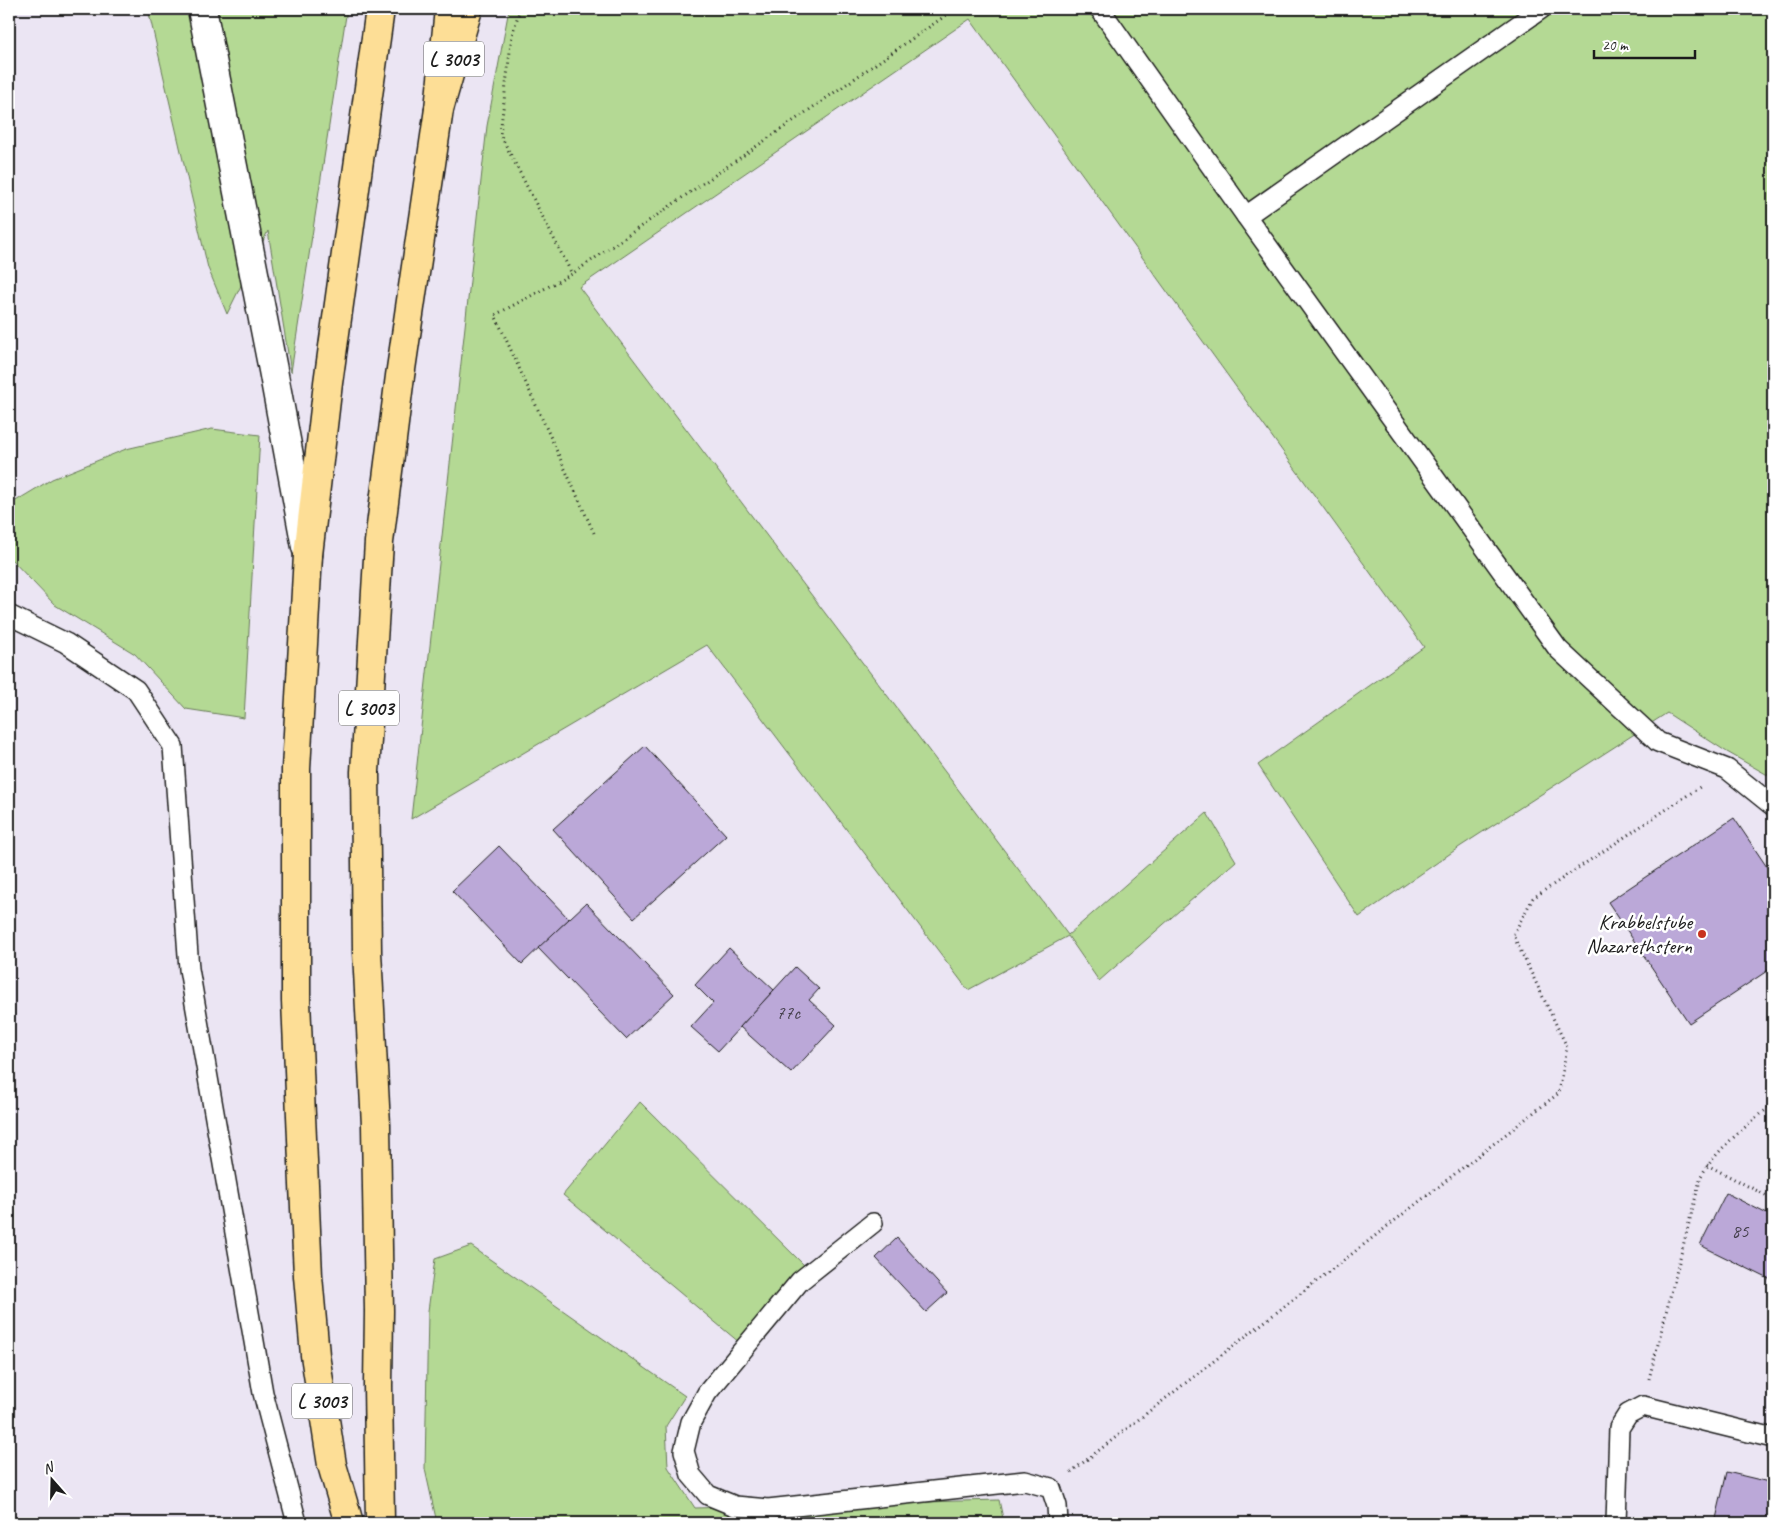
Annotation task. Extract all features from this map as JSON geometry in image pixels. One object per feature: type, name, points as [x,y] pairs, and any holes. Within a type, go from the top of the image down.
[{"type":"main road","name":"L 3003","points":[[202,9],[308,555],[296,769],[296,1010],[308,1276],[315,1355],[332,1465],[349,1523]]},
{"type":"main road","points":[[308,555],[328,383],[380,9]]},
{"type":"main road","points":[[439,109],[449,9]]},
{"type":"main road","name":"L 3003","points":[[380,1523],[377,1174],[367,952],[365,772],[379,542],[402,366],[439,109],[468,9]]},
{"type":"lane","points":[[1100,9],[1246,216],[1558,649],[1658,742],[1727,769],[1773,806]]},
{"type":"lane","points":[[1246,216],[1541,9]]},
{"type":"lane","points":[[9,615],[66,643],[136,690],[173,746],[189,969],[263,1393],[298,1523]]},
{"type":"lane","points":[[873,1222],[800,1281],[707,1393],[691,1422],[684,1451],[691,1475],[708,1495],[735,1506],[768,1509],[1025,1481],[1051,1488],[1058,1523]]},
{"type":"lane","points":[[1616,1523],[1619,1428],[1628,1414],[1642,1406],[1773,1438]]},
{"type":"path","points":[[520,9],[512,35],[500,134],[572,274]]},
{"type":"path","points":[[594,533],[494,316],[572,274],[955,9]]},
{"type":"path","points":[[1051,1488],[1559,1093],[1567,1047],[1513,936],[1533,898],[1727,769]]},
{"type":"path","points":[[1642,1406],[1701,1176],[1707,1165],[1733,1138],[1773,1104]]},
{"type":"path","points":[[1707,1165],[1773,1199]]},
{"type":"green space","points":[[148,9],[347,9],[291,372],[268,231],[227,314],[208,268]]},
{"type":"green space","points":[[509,9],[1773,9],[1773,778],[1727,752],[1667,713],[1461,846],[1359,917],[1258,765],[1424,647],[970,19],[579,287],[1068,935],[1207,813],[1236,861],[1099,981],[1068,936],[968,990],[707,645],[411,819],[487,126]]},
{"type":"green space","points":[[212,429],[260,435],[244,718],[186,709],[135,654],[55,605],[9,557],[9,505],[52,479],[126,449]]},
{"type":"green space","points":[[640,1102],[814,1275],[746,1348],[563,1195]]},
{"type":"green space","points":[[471,1246],[685,1396],[666,1426],[668,1467],[695,1508],[999,1500],[1004,1523],[437,1523],[425,1469],[428,1311],[435,1259]]},
{"type":"building","points":[[645,746],[726,835],[634,918],[553,829]]},
{"type":"building","name":"Krabbelstube Nazarethstern","points":[[1734,818],[1773,876],[1773,967],[1689,1023],[1608,902]]},
{"type":"building","points":[[499,846],[569,919],[522,964],[452,891]]},
{"type":"building","points":[[586,903],[674,994],[626,1039],[538,948]]},
{"type":"building","points":[[729,948],[774,990],[718,1051],[691,1027],[713,1003],[695,985]]},
{"type":"building","points":[[795,967],[819,989],[809,1000],[836,1025],[791,1073],[740,1027]]},
{"type":"building","points":[[1726,1193],[1773,1217],[1773,1281],[1700,1245]]},
{"type":"building","points":[[897,1238],[947,1293],[926,1312],[876,1258]]},
{"type":"building","points":[[1727,1472],[1773,1483],[1773,1523],[1715,1523]]},
{"type":"place","name":"Krabbelstube Nazarethstern","points":[[1702,934]]}]
